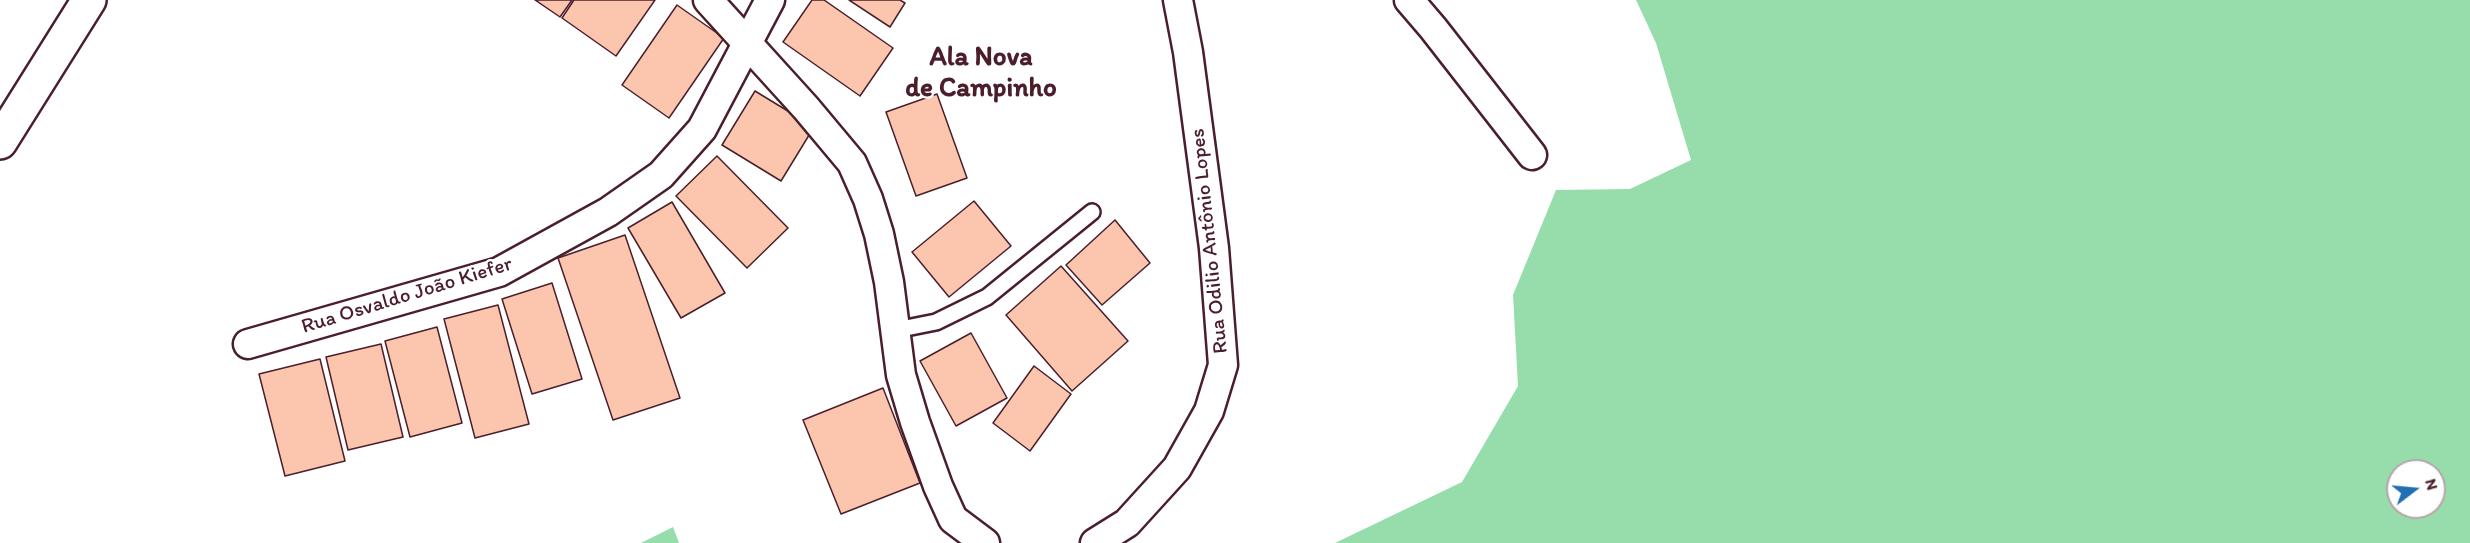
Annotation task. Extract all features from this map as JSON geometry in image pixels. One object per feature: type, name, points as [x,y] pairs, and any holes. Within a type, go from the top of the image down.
[{"type":"main road","points":[[0,142],[89,0]]},
{"type":"street","points":[[708,0],[748,42],[852,163],[868,199],[879,234],[889,282],[901,375],[915,422],[938,486],[953,519],[985,543]]},
{"type":"street","name":"Rua Osvaldo João Kiefer","points":[[248,344],[499,272],[608,212],[661,175],[702,129],[770,0]]},
{"type":"street","name":"Rua Odilio Antônio Lopes","points":[[1095,543],[1127,523],[1177,468],[1209,411],[1223,365],[1214,248],[1188,52],[1178,0]]},
{"type":"street","points":[[1409,0],[1532,155]]},
{"type":"lane","points":[[896,330],[936,322],[987,297],[1092,212]]},
{"type":"green space","points":[[1636,0],[2470,0],[2470,543],[1335,543],[1462,482],[1518,386],[1513,295],[1556,190],[1630,189],[1691,160],[1656,43]]},
{"type":"green space","points":[[673,527],[679,543],[641,543]]},
{"type":"building","points":[[535,0],[572,0],[560,17]]},
{"type":"building","points":[[574,0],[655,0],[616,56],[562,18]]},
{"type":"building","points":[[812,0],[824,0],[893,48],[860,96],[783,42]]},
{"type":"building","points":[[849,0],[900,0],[905,3],[890,27]]},
{"type":"building","points":[[677,5],[724,38],[669,118],[622,85]]},
{"type":"building","points":[[755,91],[814,127],[781,181],[722,145]]},
{"type":"building","points":[[937,94],[967,178],[916,196],[886,112]]},
{"type":"building","points":[[717,156],[788,228],[747,268],[676,196]]},
{"type":"building","points":[[974,201],[1011,246],[949,297],[912,252]]},
{"type":"building","points":[[672,202],[725,293],[681,318],[628,228]]},
{"type":"building","points":[[1115,220],[1150,263],[1102,305],[1066,265]]},
{"type":"building","points":[[625,235],[680,398],[613,420],[558,258]]},
{"type":"building","points":[[1061,266],[1128,341],[1072,391],[1006,315]]},
{"type":"building","points":[[552,283],[582,379],[532,394],[502,299]]},
{"type":"building","points":[[498,305],[529,424],[475,438],[444,319]]},
{"type":"building","points":[[437,327],[462,423],[410,437],[385,341]]},
{"type":"building","points":[[971,333],[1007,398],[956,426],[920,361]]},
{"type":"building","points":[[381,344],[403,437],[348,450],[326,357]]},
{"type":"building","points":[[320,359],[345,461],[285,476],[259,374]]},
{"type":"building","points":[[1034,366],[1071,394],[1030,451],[993,423]]},
{"type":"building","points":[[883,388],[920,483],[841,514],[803,420]]},
{"type":"district","name":"Ala Nova de Campinho","points":[[981,74]]}]
